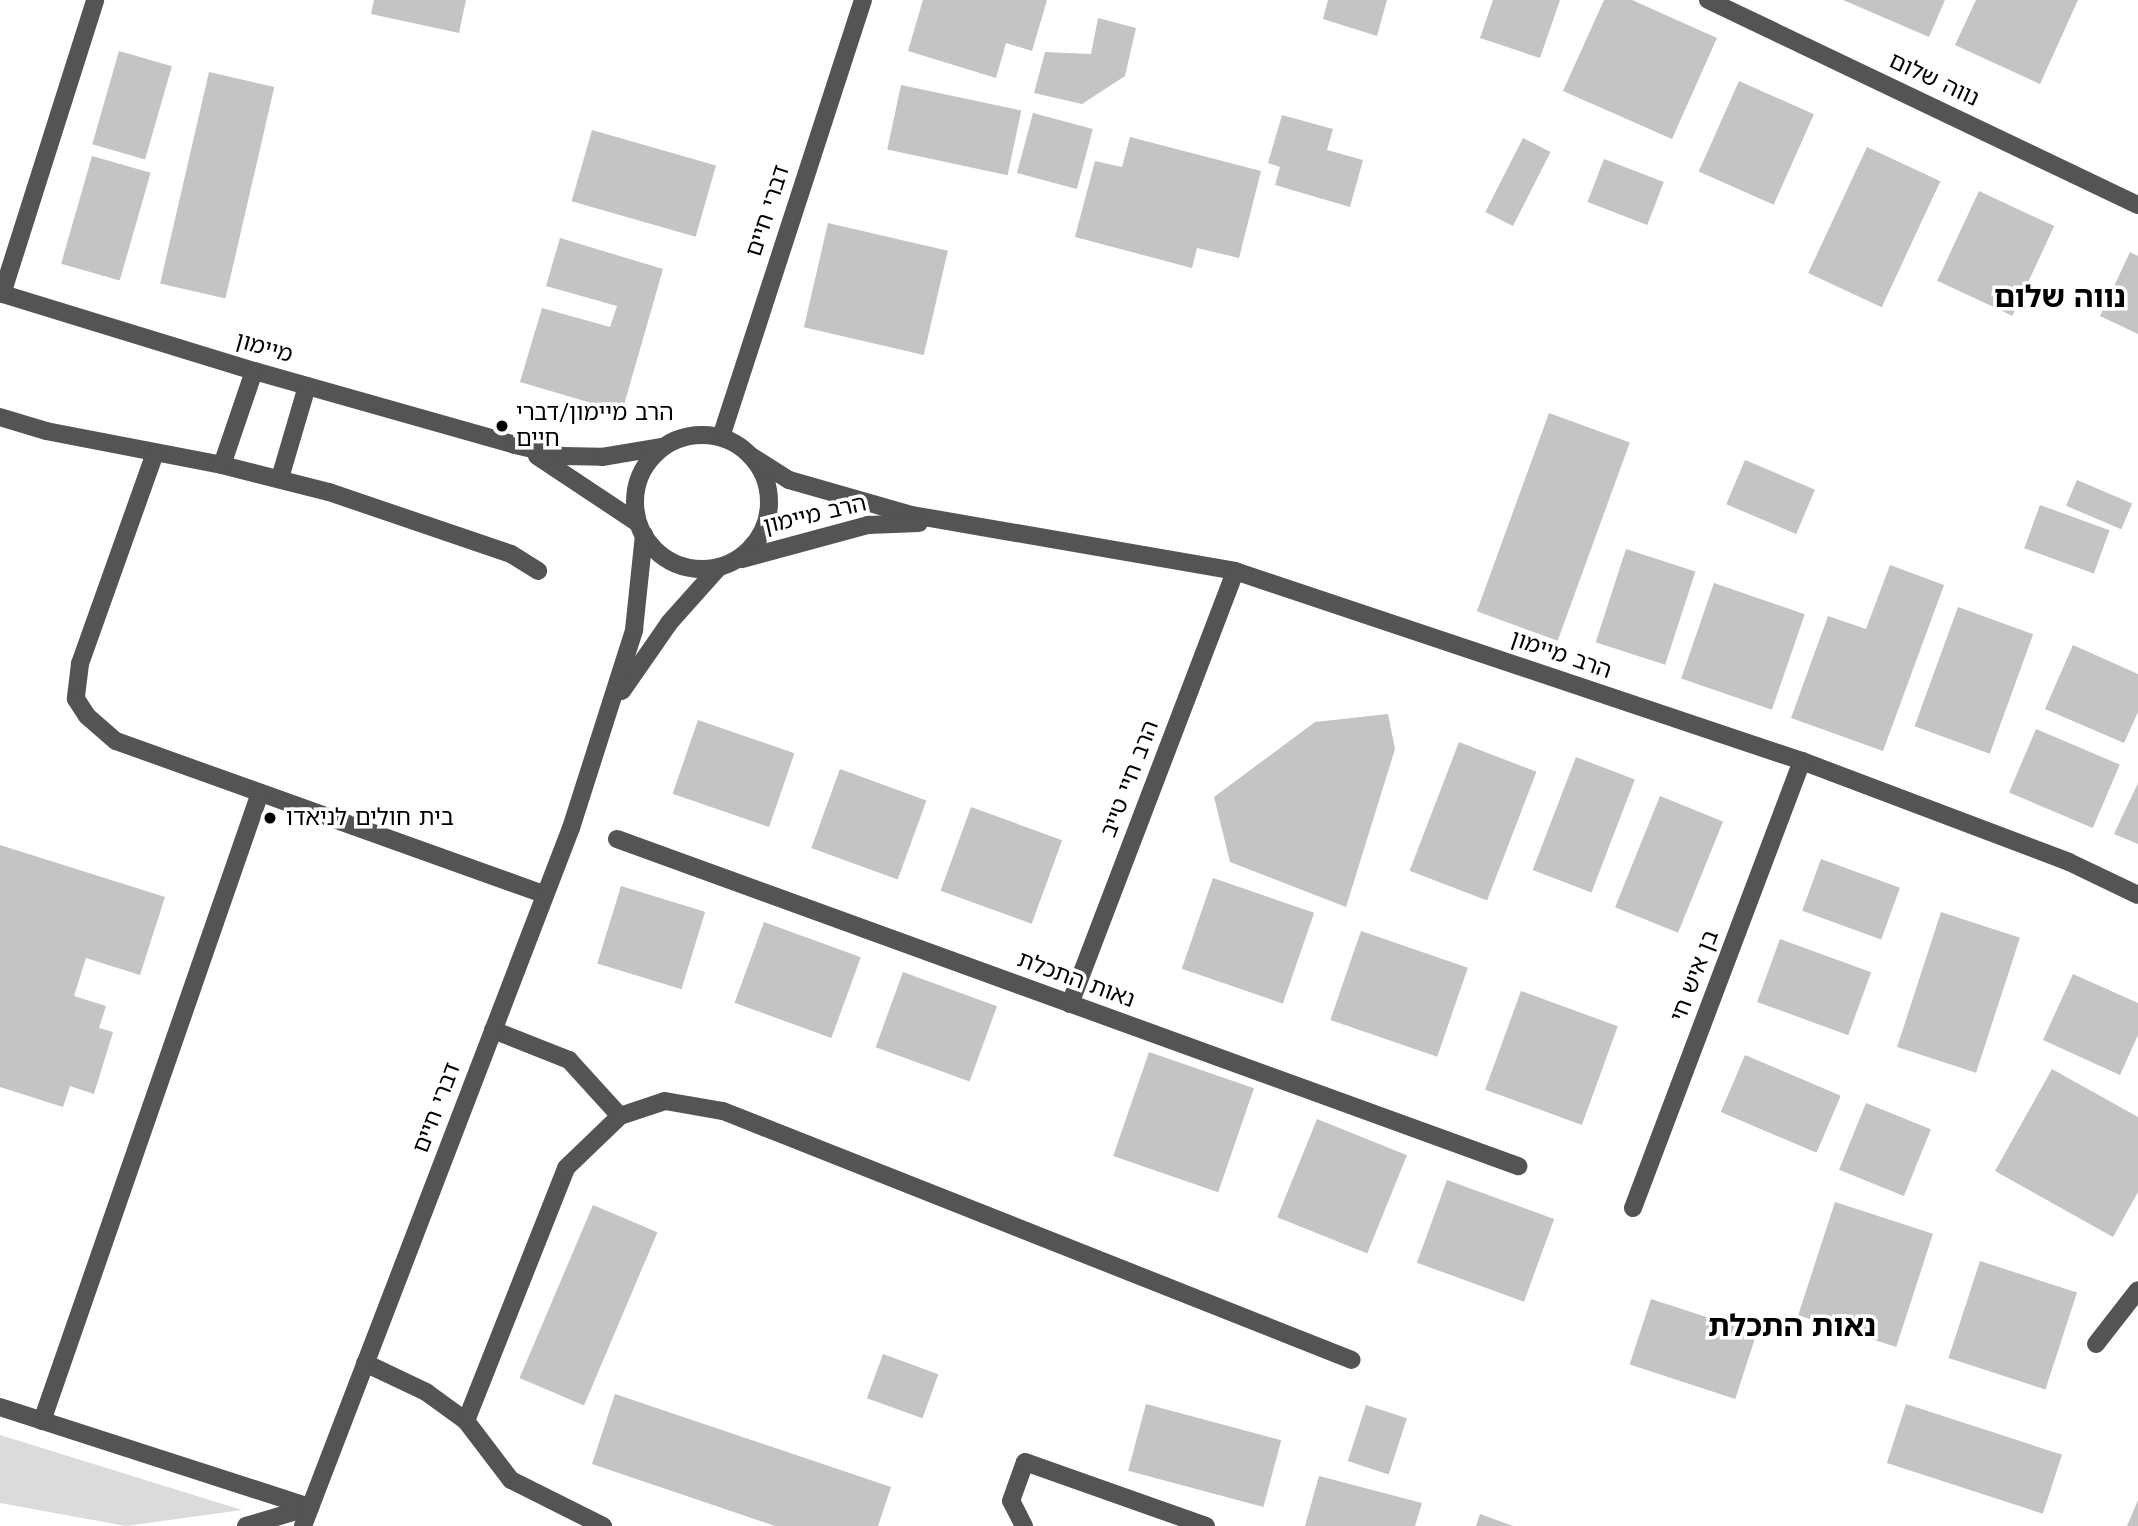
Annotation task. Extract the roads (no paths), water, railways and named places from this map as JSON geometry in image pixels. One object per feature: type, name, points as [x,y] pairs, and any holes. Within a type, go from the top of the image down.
[{"type":"street","points":[[1,293],[95,0]]},
{"type":"street","name":"דברי חיים","points":[[721,437],[863,0]]},
{"type":"street","name":"נווה שלום","points":[[1708,0],[2138,205]]},
{"type":"street","name":"מיימון","points":[[1,293],[254,372],[515,445]]},
{"type":"street","points":[[222,465],[254,372]]},
{"type":"street","points":[[280,478],[307,387]]},
{"type":"street","points":[[0,417],[47,431],[280,478],[511,554],[538,571]]},
{"type":"street","points":[[721,437],[751,456],[769,492],[769,512],[751,549],[727,564],[684,567],[654,549],[641,529],[559,468],[515,445],[563,456],[603,457],[662,447],[680,438],[721,437]]},
{"type":"street","points":[[641,529],[638,482],[662,447]]},
{"type":"street","points":[[155,453],[80,664],[76,699],[87,716],[116,741],[544,894]]},
{"type":"street","name":"הרב מיימון","points":[[751,456],[789,480],[817,490],[950,522],[1235,571],[1802,761],[2069,862],[2138,895]]},
{"type":"street","name":"הרב מיימון","points":[[727,564],[868,525],[950,522]]},
{"type":"street","name":"דברי חיים","points":[[303,1526],[493,1030],[612,705],[634,630],[641,529]]},
{"type":"street","name":"דברי חיים","points":[[612,705],[669,623],[727,564]]},
{"type":"street","name":"הרב חיי טייב","points":[[1070,1004],[1235,571]]},
{"type":"street","name":"בן איש חי","points":[[1633,1208],[1802,761]]},
{"type":"street","points":[[43,1421],[260,793]]},
{"type":"street","name":"נאות התכלת","points":[[617,839],[1518,1166]]},
{"type":"street","points":[[493,1030],[569,1060],[620,1116]]},
{"type":"street","points":[[466,1421],[566,1168],[620,1116],[665,1101],[723,1111],[1352,1360]]},
{"type":"street","points":[[2096,1344],[2138,1290]]},
{"type":"street","points":[[365,1363],[426,1392],[466,1421],[511,1480],[603,1526]]},
{"type":"street","points":[[0,1407],[310,1507]]},
{"type":"street","points":[[1024,1526],[1011,1500],[1025,1462],[1206,1526]]},
{"type":"street","points":[[246,1526],[310,1507]]},
{"type":"place","name":"הרב מיימון/דברי חיים","points":[[502,426]]},
{"type":"place","name":"בית חולים לניאדו","points":[[270,818]]},
{"type":"district","name":"נווה שלום","points":[[2060,297]]},
{"type":"district","name":"נאות התכלת","points":[[1792,1326]]}]
